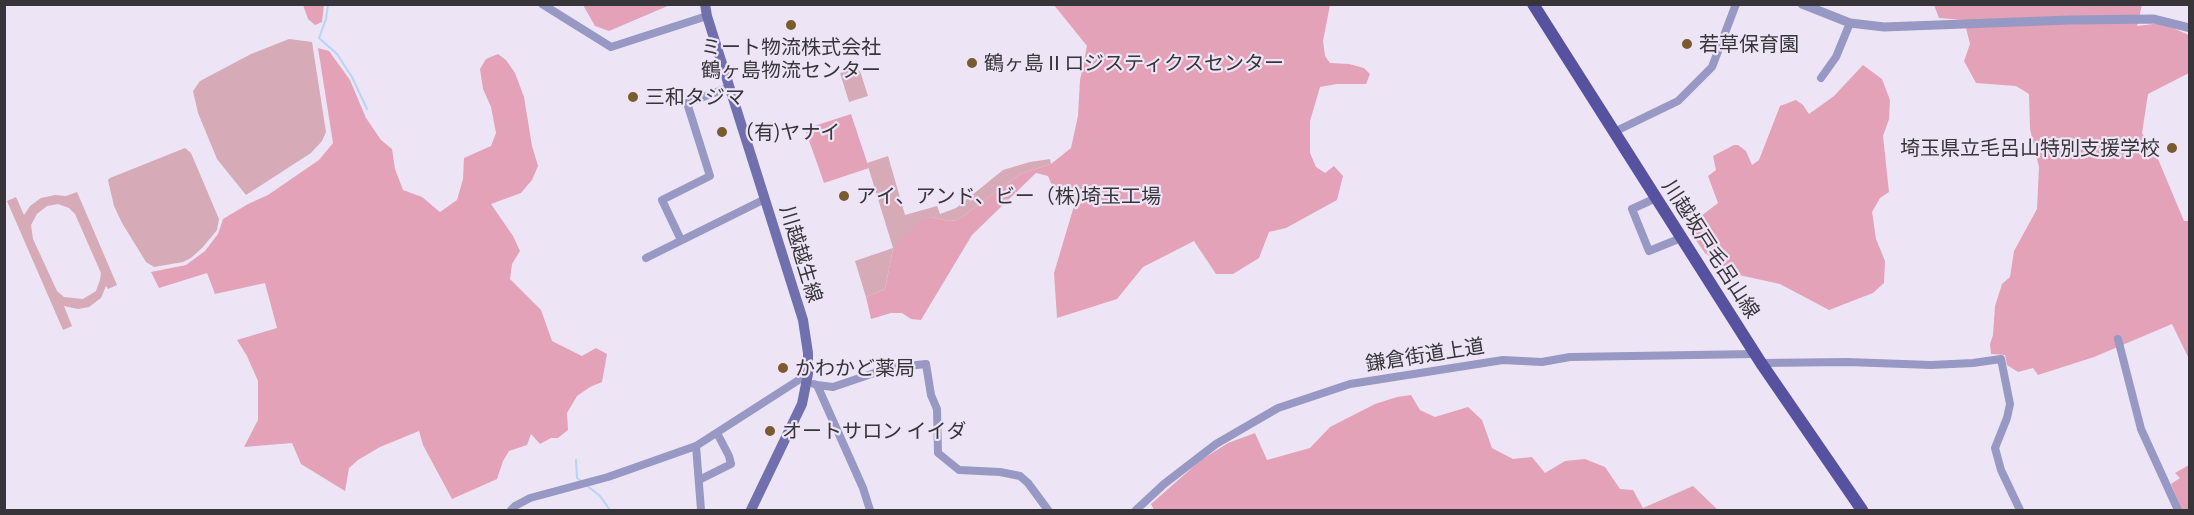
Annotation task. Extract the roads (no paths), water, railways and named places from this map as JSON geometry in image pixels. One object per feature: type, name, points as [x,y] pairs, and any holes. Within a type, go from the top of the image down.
[{"type":"main road","name":"川越坂戸毛呂山線","points":[[1533,4],[1759,359],[1862,510]]},
{"type":"main road","name":"川越越生線","points":[[706,10],[803,320],[811,381],[792,428],[751,510]]},
{"type":"street","points":[[542,4],[611,47],[706,10]]},
{"type":"street","points":[[1614,132],[1678,101],[1712,67],[1736,4]]},
{"type":"street","points":[[1802,4],[1850,23],[1870,26],[1904,28],[2070,20],[2154,19],[2190,28]]},
{"type":"street","points":[[1821,78],[1836,57],[1850,23]]},
{"type":"street","points":[[681,240],[662,200],[710,176],[687,103],[730,87]]},
{"type":"street","points":[[1656,198],[1632,209],[1649,250],[1681,238]]},
{"type":"street","points":[[646,258],[765,199]]},
{"type":"street","points":[[2118,339],[2141,429],[2178,510]]},
{"type":"street","name":"鎌倉街道上道","points":[[1136,510],[1164,484],[1216,444],[1278,408],[1350,384],[1503,360],[1542,362],[1570,357],[1759,359],[1931,365],[1973,363],[2001,358],[2010,404],[1995,448],[2001,470],[2020,510]]},
{"type":"street","points":[[511,510],[530,498],[608,477],[696,446],[811,381],[832,387],[889,368],[926,364],[937,409],[938,453],[959,470],[1020,476],[1048,510]]},
{"type":"street","points":[[811,381],[863,488],[870,510]]},
{"type":"street","points":[[699,480],[731,464],[717,433]]},
{"type":"street","points":[[696,446],[701,510]]},
{"type":"waterway","points":[[328,4],[326,19],[319,38],[337,54],[352,77],[367,109]]},
{"type":"waterway","points":[[576,460],[577,478],[581,481]]},
{"type":"waterway","points":[[586,485],[600,496],[610,510]]},
{"type":"place","name":"ミート物流株式会社 鶴ヶ島物流センター","points":[[791,25]]},
{"type":"place","name":"若草保育園","points":[[1687,44]]},
{"type":"place","name":"鶴ヶ島Ⅱロジスティクスセンター","points":[[972,63]]},
{"type":"place","name":"三和タジマ","points":[[633,97]]},
{"type":"place","name":"（有)ヤナイ","points":[[722,132]]},
{"type":"place","name":"埼玉県立毛呂山特別支援学校","points":[[2172,148]]},
{"type":"place","name":"アイ、アンド、ビー（株)埼玉工場","points":[[844,196]]},
{"type":"place","name":"かわかど薬局","points":[[783,368]]},
{"type":"place","name":"オートサロン イイダ","points":[[770,431]]}]
